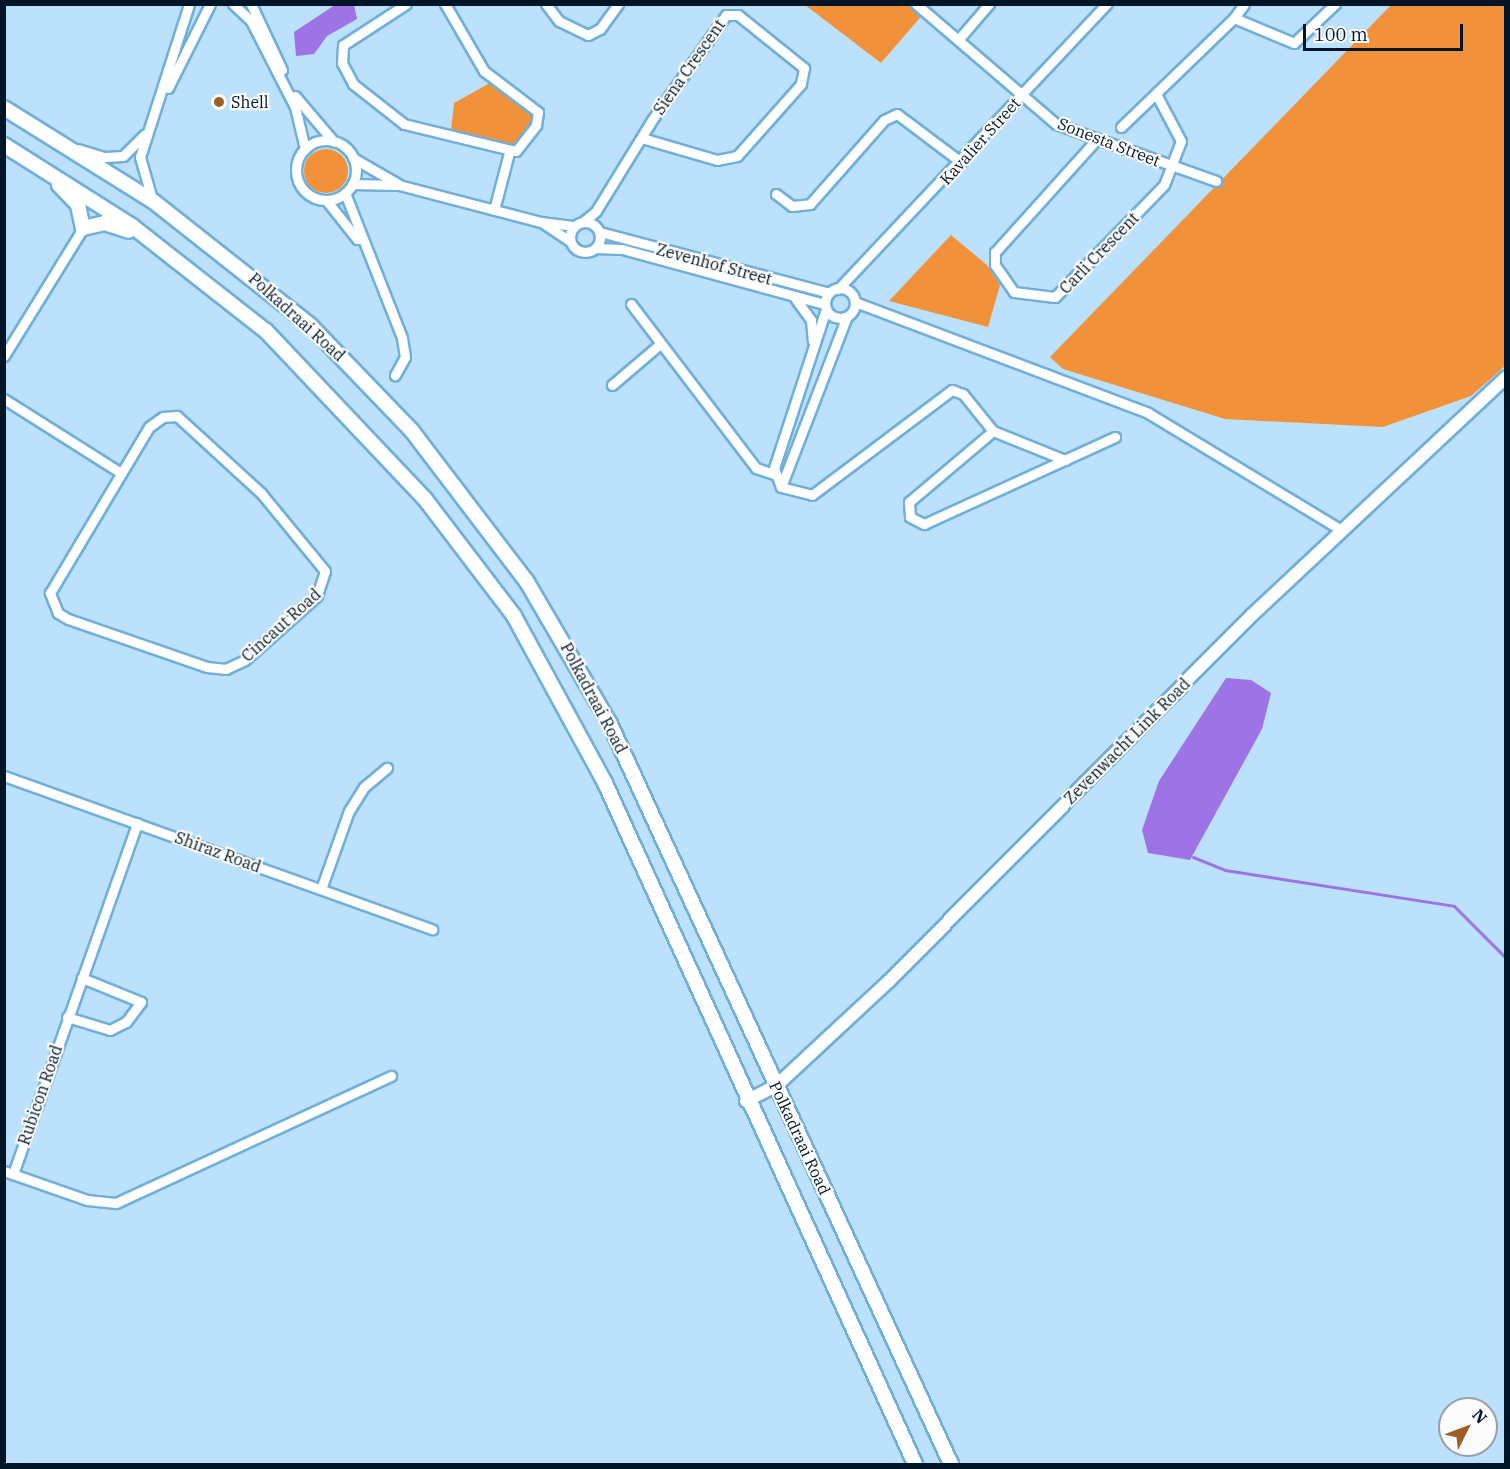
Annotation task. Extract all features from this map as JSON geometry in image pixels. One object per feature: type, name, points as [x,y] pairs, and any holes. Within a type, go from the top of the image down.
[{"type":"main road","name":"Polkadraai Road","points":[[4,108],[67,145],[153,201],[254,277],[352,366],[448,474],[527,582],[610,724],[951,1464]]},
{"type":"main road","name":"Polkadraai Road","points":[[4,146],[193,270],[266,331],[358,423],[514,616],[605,783],[746,1101],[915,1464]]},
{"type":"main road","points":[[4,146],[63,188],[81,211],[83,228],[117,225],[193,270]]},
{"type":"street","points":[[165,93],[189,4]]},
{"type":"street","points":[[153,201],[140,167],[150,128],[210,4]]},
{"type":"street","points":[[233,4],[250,21],[295,107],[305,149]]},
{"type":"street","points":[[251,4],[299,103],[334,142],[353,158],[352,184],[345,193],[326,200],[310,196],[297,178],[297,162],[305,149],[334,142]]},
{"type":"street","points":[[406,4],[343,45],[342,63],[353,84],[404,124],[509,153]]},
{"type":"street","points":[[445,4],[484,71],[538,112],[527,140],[509,153],[494,210]]},
{"type":"street","points":[[546,4],[560,21],[588,35],[600,30],[618,4]]},
{"type":"street","name":"Sonesta Street","points":[[916,4],[1056,124],[1216,182]]},
{"type":"street","points":[[958,40],[989,4]]},
{"type":"street","name":"Kavalier Street","points":[[829,293],[838,289],[853,276],[1107,4]]},
{"type":"street","points":[[1121,127],[1234,18],[1244,4]]},
{"type":"street","points":[[1234,18],[1294,43],[1335,4]]},
{"type":"street","name":"Siena Crescent","points":[[579,224],[596,211],[642,138],[726,15],[738,15],[804,68],[801,84],[737,156],[717,160],[642,138]]},
{"type":"street","name":"Carli Crescent","points":[[1096,140],[995,252],[995,265],[1014,292],[1043,300],[1059,295],[1164,186],[1181,141],[1156,94]]},
{"type":"street","points":[[776,194],[792,206],[810,204],[884,120],[897,114],[961,162]]},
{"type":"street","points":[[67,145],[105,157],[123,156],[150,128]]},
{"type":"street","name":"Zevenhof Street","points":[[353,158],[399,185]]},
{"type":"street","name":"Zevenhof Street","points":[[352,184],[399,185],[541,222],[579,224],[829,293]]},
{"type":"street","points":[[345,193],[361,244],[402,338],[405,357],[395,375]]},
{"type":"street","points":[[326,200],[361,244]]},
{"type":"street","points":[[596,211],[598,229],[596,248]]},
{"type":"street","name":"Zevenhof Street","points":[[541,222],[570,241],[580,251],[596,248],[622,249],[791,295],[850,316]]},
{"type":"street","points":[[570,241],[579,224]]},
{"type":"street","points":[[4,356],[83,228]]},
{"type":"street","points":[[781,487],[850,316],[853,276]]},
{"type":"street","points":[[838,289],[875,313],[1148,413],[1341,530]]},
{"type":"street","points":[[773,474],[829,293]]},
{"type":"street","points":[[791,295],[807,309],[813,341]]},
{"type":"street","points":[[631,304],[756,468],[773,474],[781,487],[812,495],[952,390],[963,394],[993,431],[1065,460]]},
{"type":"street","points":[[850,316],[875,313]]},
{"type":"street","points":[[612,385],[660,344]]},
{"type":"street","name":"Zevenwacht Link Road","points":[[746,1101],[776,1086],[1341,530],[1506,377]]},
{"type":"street","points":[[4,399],[121,473]]},
{"type":"street","name":"Cincaut Road","points":[[177,416],[261,494],[321,562],[323,589],[245,660],[226,669],[207,668],[68,619],[52,603],[53,585],[121,473],[155,421],[177,416]]},
{"type":"street","points":[[993,431],[909,502],[910,517],[924,524],[1115,437]]},
{"type":"street","points":[[321,889],[349,811],[364,787],[387,768]]},
{"type":"street","name":"Shiraz Road","points":[[4,776],[432,928]]},
{"type":"street","name":"Rubicon Road","points":[[9,1173],[137,823]]},
{"type":"street","points":[[67,1017],[110,1030],[126,1022],[141,1002],[82,978]]},
{"type":"street","points":[[9,1173],[87,1200],[116,1203],[392,1076]]},
{"type":"shaded area","points":[[335,5],[354,5],[357,19],[327,36],[314,54],[296,56],[294,32]]},
{"type":"shaded area","points":[[805,5],[931,5],[881,63]]},
{"type":"shaded area","points":[[1391,5],[1505,5],[1505,366],[1471,396],[1383,427],[1225,419],[1063,369],[1050,357]]},
{"type":"shaded area","points":[[490,83],[532,113],[533,122],[515,146],[451,131],[454,103]]},
{"type":"shaded area","points":[[326,149],[341,156],[348,171],[341,186],[326,193],[311,186],[304,171],[311,156]]},
{"type":"shaded area","points":[[951,235],[987,265],[1000,285],[988,327],[889,301]]},
{"type":"shaded area","points":[[1226,678],[1251,680],[1271,693],[1262,729],[1190,860],[1148,853],[1142,830],[1159,781]]},
{"type":"waterway","points":[[1193,857],[1225,870],[1454,906],[1506,958]]},
{"type":"place","name":"Shell","points":[[219,102]]}]
